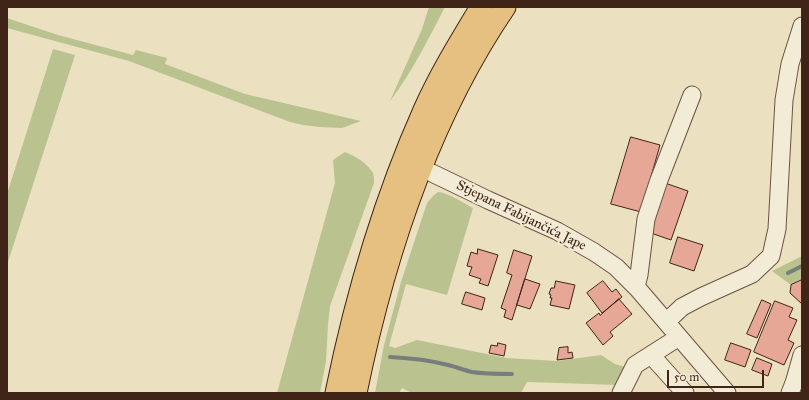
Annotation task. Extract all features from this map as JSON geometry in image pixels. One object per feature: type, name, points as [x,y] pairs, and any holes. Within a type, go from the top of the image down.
[{"type":"main road","points":[[356,393],[381,288],[400,226],[412,164],[425,109],[450,59],[481,7]]},
{"type":"main road","points":[[336,393],[361,284],[380,222],[412,164],[443,117],[466,72],[504,7]]},
{"type":"street","points":[[666,322],[682,307],[752,274],[771,256],[777,229],[784,100],[790,64],[802,26]]},
{"type":"street","points":[[636,287],[646,219],[659,180],[692,95]]},
{"type":"street","name":"Stjepana Fabijančića Jape","points":[[412,164],[557,231],[594,252],[616,267],[636,287],[727,393]]},
{"type":"street","points":[[621,393],[635,365],[679,337]]},
{"type":"street","points":[[790,393],[802,355]]},
{"type":"street","points":[[651,356],[685,393]]},
{"type":"green space","points":[[429,7],[445,7],[413,67],[390,101],[422,29]]},
{"type":"green space","points":[[7,18],[58,35],[133,55],[136,50],[167,58],[165,64],[245,94],[361,121],[342,128],[320,127],[290,122],[129,61],[7,28]]},
{"type":"green space","points":[[53,49],[75,55],[7,265],[7,194]]},
{"type":"green space","points":[[345,152],[368,166],[373,173],[374,183],[330,306],[326,361],[320,393],[277,393],[335,183],[333,160]]},
{"type":"green space","points":[[438,192],[451,196],[473,208],[447,295],[406,284],[389,346],[395,348],[417,340],[506,358],[557,361],[601,355],[615,364],[629,368],[620,385],[527,382],[521,393],[412,393],[402,388],[399,393],[375,393],[384,345],[401,282],[427,203]]},
{"type":"green space","points":[[802,256],[802,279],[791,285],[772,271]]},
{"type":"building","points":[[631,137],[660,145],[641,212],[611,204]]},
{"type":"building","points":[[665,183],[688,191],[671,240],[648,232]]},
{"type":"building","points":[[678,237],[703,245],[694,271],[670,263]]},
{"type":"building","points":[[478,249],[498,255],[488,286],[479,283],[481,279],[469,275],[472,267],[467,266],[471,252],[477,254]]},
{"type":"building","points":[[514,250],[532,256],[512,320],[504,317],[506,310],[501,308],[512,275],[507,273]]},
{"type":"building","points":[[525,279],[540,284],[530,309],[517,305]]},
{"type":"building","points":[[802,280],[802,304],[790,293],[791,285]]},
{"type":"building","points":[[556,281],[575,285],[569,309],[550,305],[552,298],[550,298],[551,295],[549,294],[551,288],[554,288]]},
{"type":"building","points":[[603,281],[612,292],[616,289],[622,297],[602,313],[587,293]]},
{"type":"building","points":[[466,292],[485,298],[482,310],[462,304]]},
{"type":"building","points":[[619,299],[632,314],[610,332],[613,336],[603,345],[586,323],[599,313],[600,315]]},
{"type":"building","points":[[762,300],[771,304],[757,338],[747,334]]},
{"type":"building","points":[[775,301],[793,308],[789,317],[797,320],[788,340],[794,343],[784,365],[754,352]]},
{"type":"building","points":[[498,343],[506,345],[504,356],[489,353],[491,345],[497,346]]},
{"type":"building","points":[[731,343],[751,350],[745,367],[725,360]]},
{"type":"building","points":[[568,347],[568,353],[572,352],[573,358],[557,360],[559,348]]},
{"type":"building","points":[[757,358],[772,364],[768,376],[752,370]]},
{"type":"waterway","points":[[788,273],[802,266]]},
{"type":"waterway","points":[[390,357],[434,362],[472,372],[487,374],[512,374]]}]
